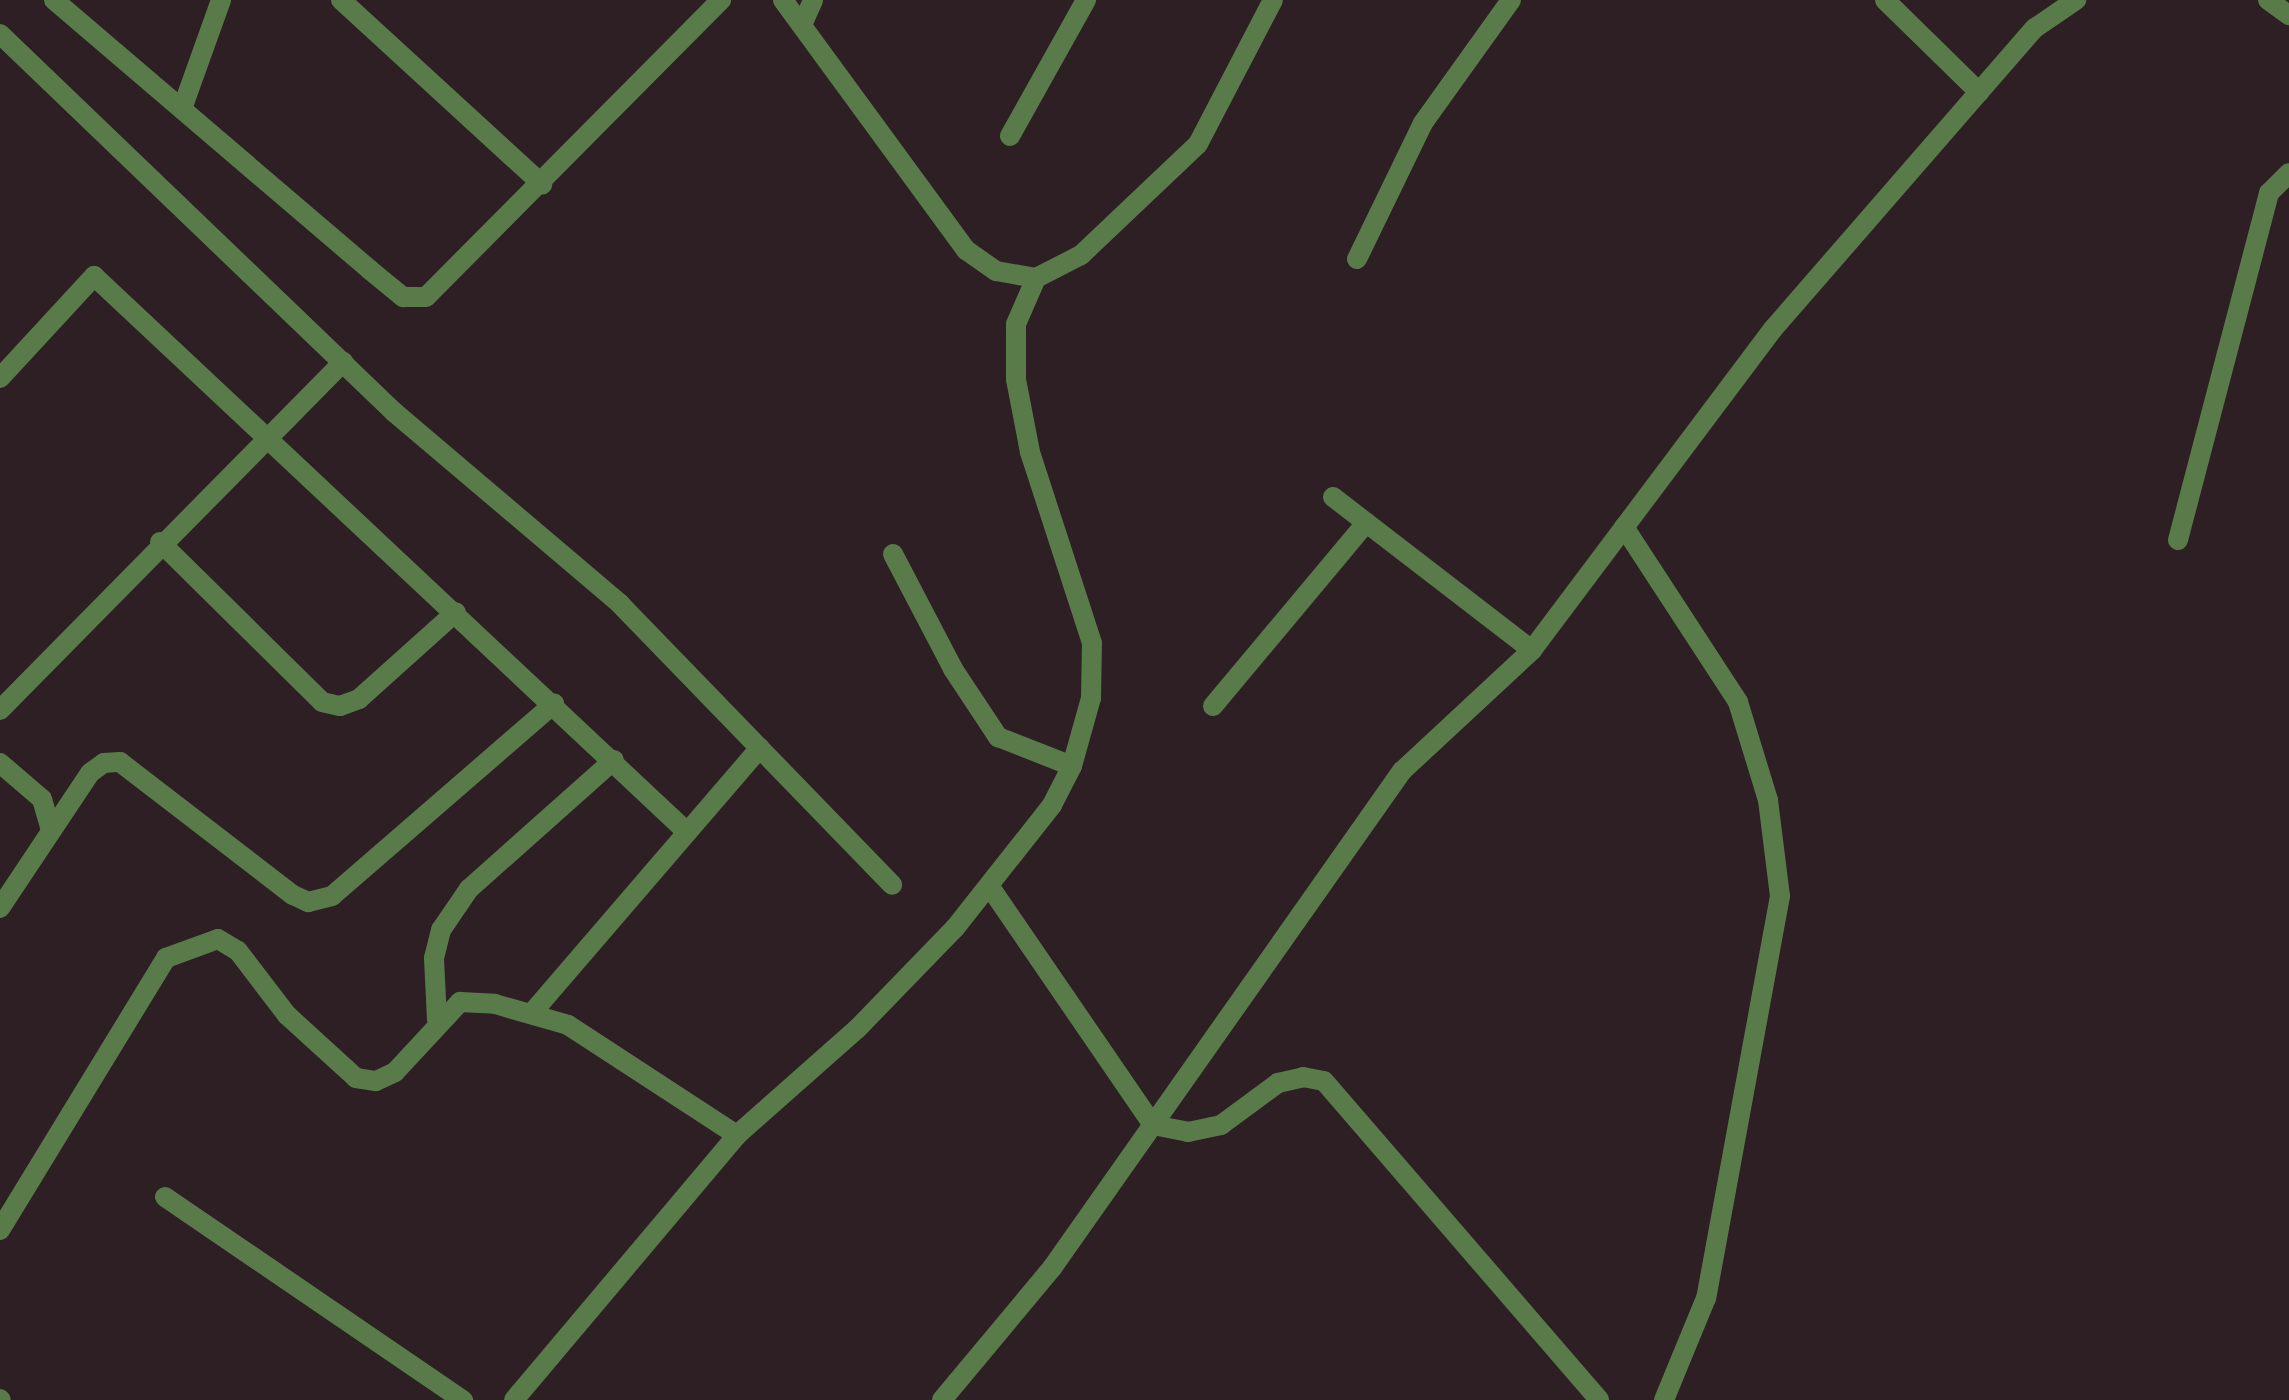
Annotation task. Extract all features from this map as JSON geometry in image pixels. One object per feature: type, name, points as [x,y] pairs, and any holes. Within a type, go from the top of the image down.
[{"type":"street","points":[[54,0],[404,296],[438,291],[721,0]]},
{"type":"street","points":[[182,109],[220,0]]},
{"type":"street","points":[[341,0],[542,184]]},
{"type":"street","points":[[783,0],[966,250],[996,271],[1036,278],[1081,255],[1198,144],[1273,0]]},
{"type":"street","points":[[802,25],[814,0]]},
{"type":"street","points":[[1010,136],[1086,0]]},
{"type":"street","points":[[1357,259],[1423,122],[1510,0]]},
{"type":"street","points":[[1885,0],[1979,92]]},
{"type":"street","points":[[942,1400],[1052,1268],[1402,771],[1532,650],[1773,329],[2051,6],[2076,0]]},
{"type":"street","points":[[2268,0],[2289,15]]},
{"type":"street","points":[[0,34],[343,362],[620,604],[892,885]]},
{"type":"street","points":[[2178,540],[2269,192],[2289,173]]},
{"type":"street","points":[[0,378],[94,276],[269,434],[687,832]]},
{"type":"street","points":[[514,1400],[737,1135],[857,1029],[990,888],[1052,805],[1072,766],[1091,698],[1092,643],[1030,452],[1016,379],[1016,324],[1036,278]]},
{"type":"street","points":[[0,710],[160,542],[343,362]]},
{"type":"street","points":[[1333,497],[1532,650]]},
{"type":"street","points":[[1212,706],[1366,524]]},
{"type":"street","points":[[1624,527],[1738,702],[1768,800],[1780,896],[1706,1298],[1664,1400]]},
{"type":"street","points":[[160,542],[322,702],[340,706],[359,700],[456,612]]},
{"type":"street","points":[[893,554],[953,669],[998,736],[1072,766]]},
{"type":"street","points":[[0,908],[90,772],[120,762],[292,895],[321,900],[554,704]]},
{"type":"street","points":[[531,1014],[760,748]]},
{"type":"street","points":[[437,1020],[434,958],[441,930],[460,902],[614,760]]},
{"type":"street","points":[[0,763],[42,799],[51,831]]},
{"type":"street","points":[[990,888],[1153,1125],[1188,1132],[1221,1125],[1278,1083],[1303,1077],[1324,1081],[1347,1100],[1600,1400]]},
{"type":"street","points":[[0,1230],[166,958],[218,939],[238,951],[287,1014],[356,1078],[376,1081],[396,1072],[437,1020],[460,1002],[531,1014],[568,1025],[737,1135]]},
{"type":"street","points":[[165,1197],[463,1400]]}]
